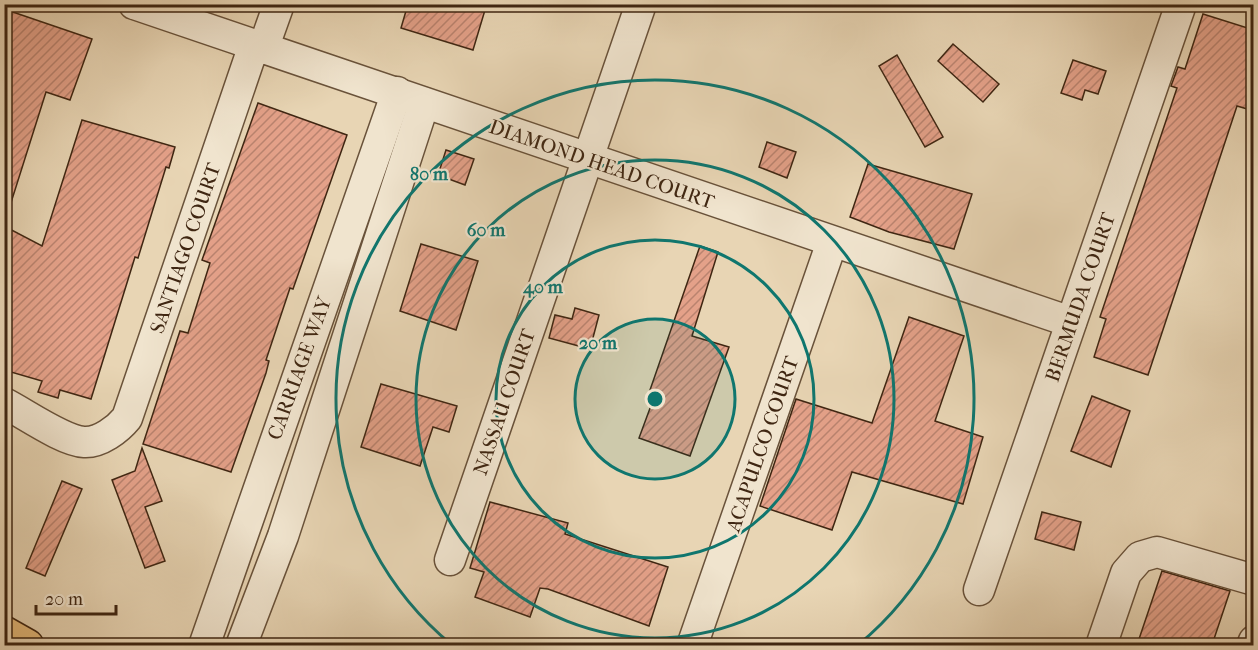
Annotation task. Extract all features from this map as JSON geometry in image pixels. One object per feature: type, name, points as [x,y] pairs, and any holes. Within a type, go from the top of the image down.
[{"type":"main road","points":[[4,633],[27,645]]},
{"type":"street","name":"DIAMOND HEAD COURT","points":[[134,4],[1071,322]]},
{"type":"street","name":"SANTIAGO COURT","points":[[4,402],[70,438],[83,442],[118,429],[127,418],[259,47],[279,4]]},
{"type":"street","name":"NASSAU COURT","points":[[450,560],[641,4]]},
{"type":"street","name":"BERMUDA COURT","points":[[979,590],[1180,4]]},
{"type":"street","name":"CARRIAGE WAY","points":[[204,645],[288,400],[411,98]]},
{"type":"street","name":"CARRIAGE WAY","points":[[241,645],[283,536],[323,412],[411,98]]},
{"type":"street","name":"ACAPULCO COURT","points":[[692,645],[832,242]]},
{"type":"street","points":[[288,400],[323,412]]},
{"type":"street","points":[[1101,645],[1126,573],[1140,557],[1157,552],[1254,580]]},
{"type":"street","points":[[1252,645],[1254,640]]},
{"type":"building","points":[[408,4],[467,4],[485,10],[473,50],[401,28]]},
{"type":"building","points":[[4,9],[92,39],[70,100],[46,92],[9,209],[4,208]]},
{"type":"building","points":[[1203,14],[1254,30],[1254,111],[1237,106],[1148,375],[1094,357],[1106,319],[1100,317],[1177,88],[1171,86],[1178,67],[1185,69]]},
{"type":"building","points":[[953,44],[999,84],[983,102],[938,61]]},
{"type":"building","points":[[897,55],[943,137],[925,147],[879,66]]},
{"type":"building","points":[[1073,60],[1106,71],[1098,94],[1085,90],[1082,100],[1061,93]]},
{"type":"building","points":[[258,103],[347,135],[293,289],[290,288],[266,360],[269,361],[266,373],[231,472],[143,444],[180,331],[188,333],[210,263],[202,260]]},
{"type":"building","points":[[82,120],[175,147],[169,168],[166,167],[138,258],[135,257],[91,399],[60,390],[58,398],[38,392],[42,381],[4,370],[4,226],[42,246]]},
{"type":"building","points":[[767,142],[796,152],[787,178],[759,167]]},
{"type":"building","points":[[446,150],[474,159],[465,185],[438,175]]},
{"type":"building","points":[[868,164],[972,194],[954,249],[889,232],[850,217]]},
{"type":"building","points":[[421,244],[478,261],[456,330],[400,311]]},
{"type":"building","points":[[700,246],[718,252],[692,336],[729,347],[690,456],[639,438],[656,392],[650,390]]},
{"type":"building","points":[[575,308],[599,315],[590,349],[549,338],[555,315],[572,319]]},
{"type":"building","points":[[909,317],[964,336],[935,421],[983,437],[963,504],[852,472],[832,530],[760,506],[796,399],[872,423]]},
{"type":"building","points":[[381,384],[457,406],[449,432],[433,427],[420,466],[361,447]]},
{"type":"building","points":[[1092,396],[1130,411],[1111,467],[1071,451]]},
{"type":"building","points":[[142,448],[162,501],[145,507],[165,561],[145,568],[112,480],[135,471]]},
{"type":"building","points":[[62,481],[82,489],[45,576],[26,568]]},
{"type":"building","points":[[490,502],[568,523],[565,534],[668,567],[649,626],[548,589],[540,588],[530,617],[475,597],[484,572],[470,568]]},
{"type":"building","points":[[1042,512],[1081,522],[1074,550],[1035,539]]},
{"type":"building","points":[[1162,571],[1230,591],[1212,645],[1137,645]]}]
